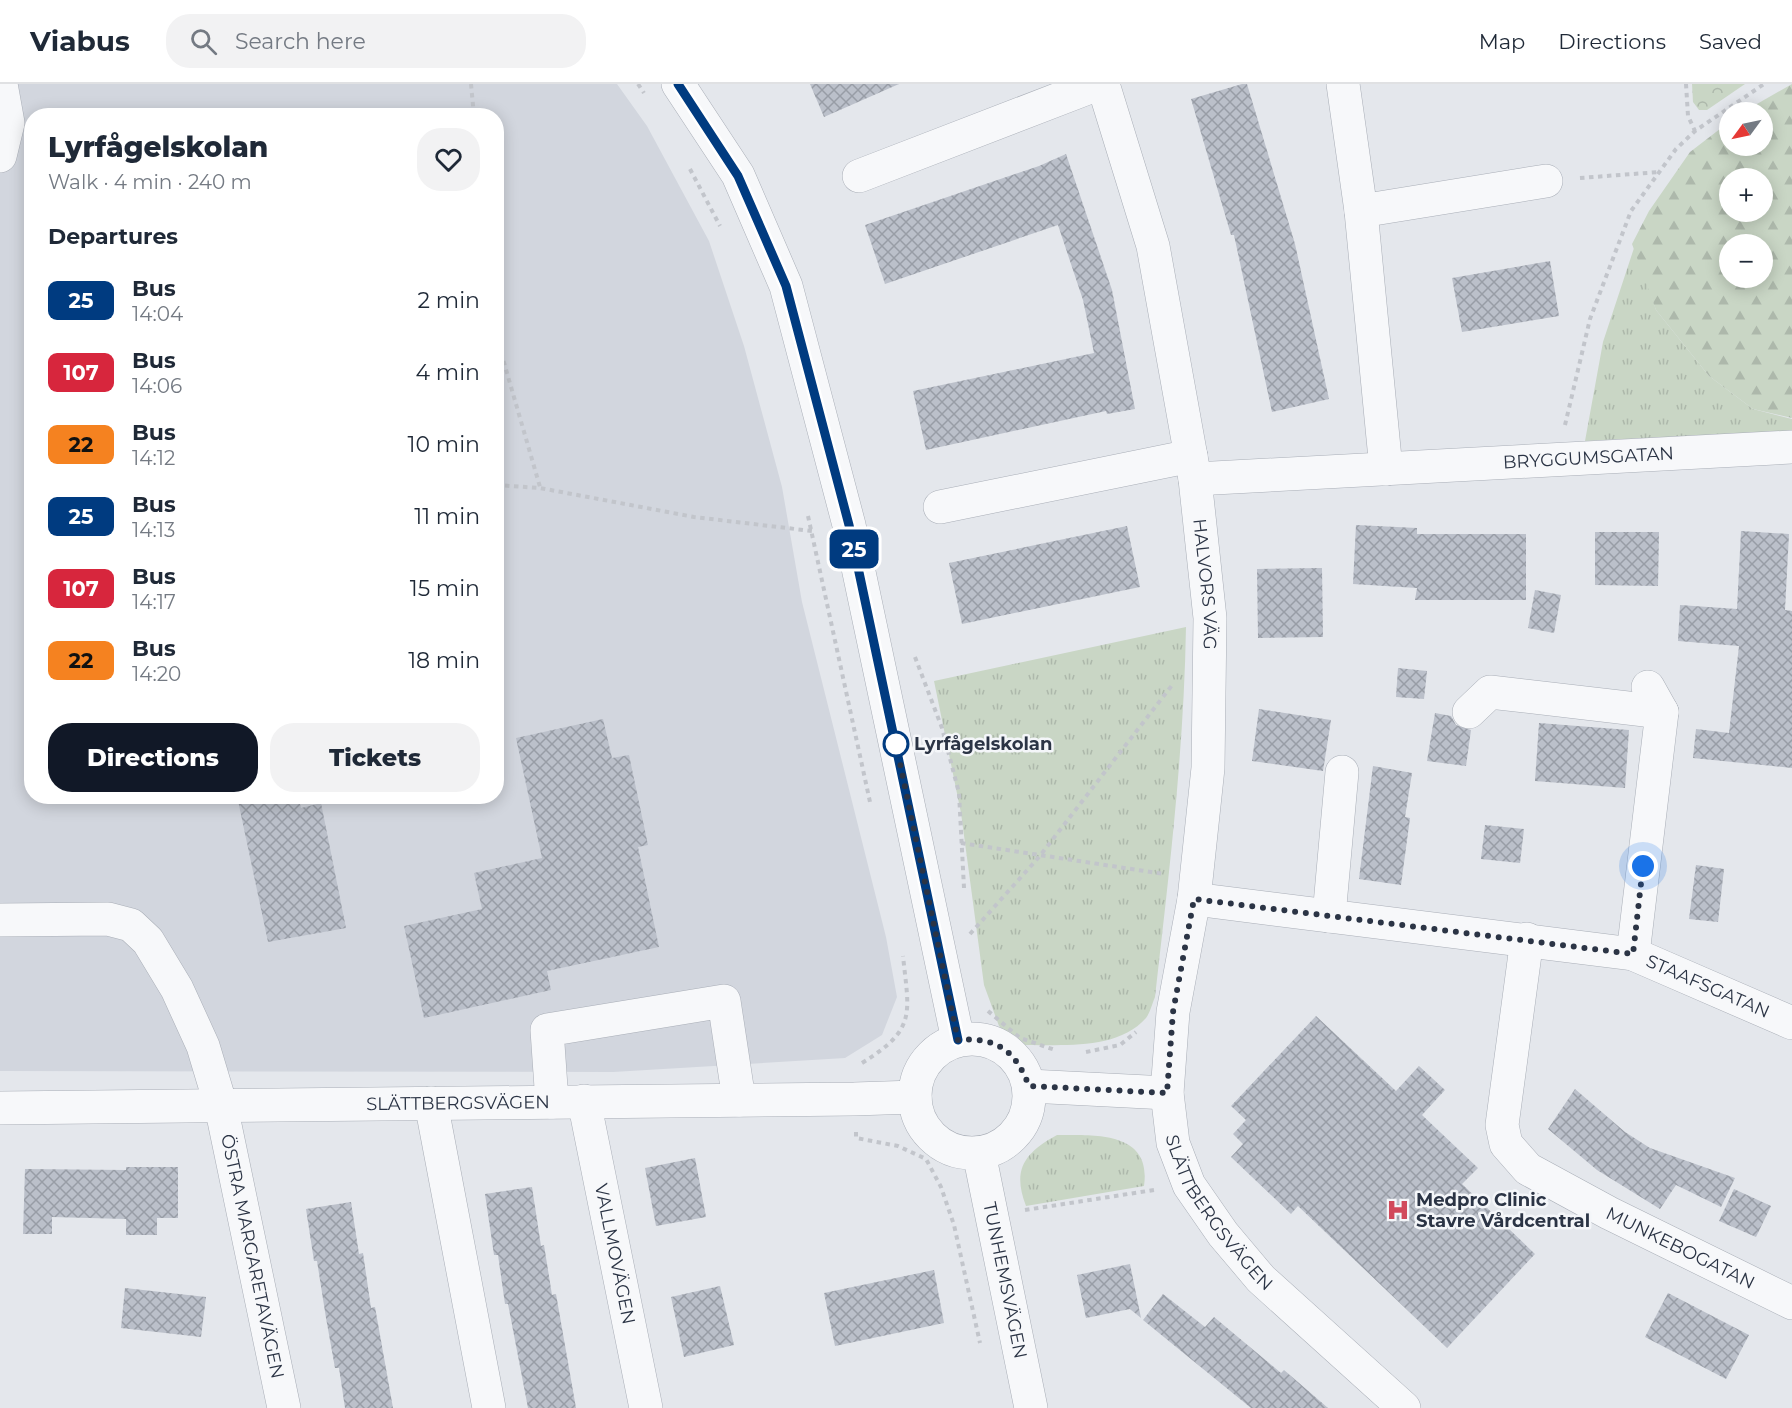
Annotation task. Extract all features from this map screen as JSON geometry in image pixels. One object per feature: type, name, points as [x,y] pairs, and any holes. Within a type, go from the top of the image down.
[{"type":"street","points":[[0,84],[8,123],[0,156]]},
{"type":"street","points":[[678,84],[738,176],[786,286],[849,525],[958,1040]]},
{"type":"street","points":[[859,176],[1101,84]]},
{"type":"street","name":"HALVORS VÄG","points":[[1101,84],[1153,246],[1193,468],[1210,618],[1208,768],[1184,887],[1167,1093]]},
{"type":"street","points":[[1343,84],[1360,211],[1386,469]]},
{"type":"street","points":[[1360,211],[1546,181]]},
{"type":"street","name":"BRYGGUMSGATAN","points":[[940,507],[1193,468],[1386,469],[1792,447]]},
{"type":"street","points":[[1469,712],[1490,692],[1655,700],[1633,954]]},
{"type":"street","points":[[1329,916],[1342,772]]},
{"type":"street","name":"STAAFSGATAN","points":[[1184,887],[1329,916],[1633,954],[1792,1023]]},
{"type":"street","name":"ÖSTRA MARGARETAVÄGEN","points":[[0,920],[108,920],[131,925],[148,941],[177,989],[204,1046],[222,1106],[284,1408]]},
{"type":"street","name":"MUNKEBOGATAN","points":[[1527,939],[1502,1125],[1506,1144],[1528,1169],[1609,1213],[1792,1303]]},
{"type":"street","name":"VALLMOVÄGEN","points":[[646,1408],[568,1102],[547,1030],[724,1001],[739,1101]]},
{"type":"street","points":[[977,1039],[995,1043],[1011,1053],[1022,1068],[1029,1086],[1029,1104],[1018,1129],[997,1147],[979,1153],[960,1152],[942,1145],[928,1132],[918,1116],[915,1096],[918,1078],[927,1061],[941,1048],[958,1040],[977,1039]]},
{"type":"street","points":[[1029,1086],[1167,1093]]},
{"type":"street","name":"SLÄTTBERGSVÄGEN","points":[[1167,1093],[1173,1143],[1189,1185],[1222,1234],[1261,1279],[1404,1408]]},
{"type":"street","name":"SLÄTTBERGSVÄGEN","points":[[0,1108],[854,1100],[915,1096]]},
{"type":"street","points":[[430,1104],[489,1408]]},
{"type":"street","name":"TUNHEMSVÄGEN","points":[[979,1153],[1031,1408]]},
{"type":"path","points":[[471,84],[473,108]]},
{"type":"path","points":[[638,84],[651,103]]},
{"type":"path","points":[[1686,84],[1688,116],[1695,131]]},
{"type":"path","points":[[1557,460],[1590,319],[1631,211],[1676,149],[1695,131],[1764,84]]},
{"type":"path","points":[[687,163],[725,237]]},
{"type":"path","points":[[1546,181],[1660,172]]},
{"type":"path","points":[[504,363],[540,488]]},
{"type":"path","points":[[504,486],[540,488],[694,517],[812,531]]},
{"type":"path","points":[[807,510],[870,804]]},
{"type":"path","points":[[967,937],[1039,857],[1181,674]]},
{"type":"path","points":[[961,843],[1184,887]]},
{"type":"path","points":[[900,945],[908,1011],[904,1027],[878,1053],[849,1067],[856,1138],[898,1146],[926,1160],[941,1187],[954,1226],[981,1351]]},
{"type":"path","points":[[982,1003],[992,1017],[1020,1038],[1052,1050],[1064,1051]]},
{"type":"path","points":[[1075,1052],[1105,1050],[1120,1045],[1142,1028]]},
{"type":"path","points":[[954,1226],[993,1215],[1189,1185]]},
{"type":"shaded area","points":[[0,84],[617,84],[647,126],[709,241],[744,346],[782,487],[802,602],[886,937],[897,997],[882,1035],[845,1058],[613,1072],[0,1071]]},
{"type":"green space","points":[[1692,84],[1745,84],[1707,110],[1699,110],[1693,102]]},
{"type":"green space","points":[[1792,84],[1792,418],[1753,409],[1709,376],[1656,310],[1632,244],[1649,211],[1690,152],[1719,130],[1719,156],[1773,156],[1773,102],[1760,102]]},
{"type":"green space","points":[[1635,245],[1656,310],[1709,376],[1753,409],[1792,419],[1792,431],[1585,441],[1603,342]]},
{"type":"green space","points":[[1186,627],[1175,812],[1155,997],[1150,1011],[1146,1018],[1133,1029],[1103,1041],[1068,1045],[1018,1045],[999,1026],[984,985],[961,813],[934,681]]},
{"type":"green space","points":[[1057,1135],[1103,1137],[1118,1140],[1130,1146],[1139,1155],[1144,1168],[1144,1186],[1026,1206],[1020,1182],[1024,1164],[1036,1149]]},
{"type":"building","points":[[810,84],[899,84],[824,117]]},
{"type":"building","points":[[1247,84],[1295,244],[1329,399],[1272,412],[1234,235],[1231,235],[1191,99]]},
{"type":"building","points":[[1066,154],[1112,290],[1135,409],[1107,414],[1106,411],[926,450],[913,391],[1094,353],[1083,300],[1058,225],[885,284],[865,225],[1039,166]]},
{"type":"building","points":[[1550,261],[1559,316],[1462,332],[1452,278]]},
{"type":"building","points":[[1356,525],[1417,528],[1417,534],[1526,534],[1526,600],[1415,600],[1417,588],[1353,584]]},
{"type":"building","points":[[1127,526],[1140,587],[962,624],[949,563]]},
{"type":"building","points":[[1741,531],[1789,534],[1785,610],[1792,611],[1792,768],[1693,758],[1696,729],[1729,733],[1739,646],[1678,641],[1680,605],[1737,609]]},
{"type":"building","points":[[1595,532],[1659,532],[1658,586],[1595,585]]},
{"type":"building","points":[[1322,568],[1323,637],[1258,638],[1257,569]]},
{"type":"building","points":[[1535,590],[1561,595],[1554,633],[1528,628]]},
{"type":"building","points":[[1398,668],[1427,671],[1424,699],[1396,697]]},
{"type":"building","points":[[1259,709],[1331,720],[1323,771],[1252,761]]},
{"type":"building","points":[[1435,713],[1451,716],[1456,725],[1471,730],[1466,766],[1427,761]]},
{"type":"building","points":[[603,719],[612,758],[629,755],[648,845],[638,847],[659,947],[547,971],[551,990],[424,1018],[404,926],[482,909],[474,873],[542,858],[516,738]]},
{"type":"building","points":[[1539,723],[1629,730],[1625,788],[1535,781]]},
{"type":"building","points":[[1373,766],[1412,773],[1405,817],[1410,818],[1401,885],[1359,879]]},
{"type":"building","points":[[239,804],[300,804],[301,808],[321,804],[346,928],[268,942]]},
{"type":"building","points":[[1485,825],[1524,829],[1520,863],[1481,859]]},
{"type":"building","points":[[1696,865],[1724,869],[1718,922],[1689,919]]},
{"type":"building","points":[[1316,1016],[1396,1091],[1419,1066],[1445,1090],[1422,1115],[1478,1168],[1462,1184],[1535,1254],[1447,1348],[1298,1206],[1291,1214],[1231,1157],[1243,1144],[1233,1134],[1246,1120],[1231,1106]]},
{"type":"building","points":[[1575,1089],[1625,1132],[1650,1148],[1735,1178],[1721,1207],[1676,1185],[1660,1209],[1597,1170],[1548,1129]]},
{"type":"building","points":[[695,1158],[706,1217],[656,1226],[645,1168]]},
{"type":"building","points":[[126,1167],[178,1167],[178,1218],[157,1218],[157,1235],[126,1235],[126,1219],[52,1217],[52,1234],[23,1234],[25,1169],[126,1170]]},
{"type":"building","points":[[532,1187],[541,1246],[544,1245],[552,1295],[556,1294],[576,1408],[528,1408],[508,1304],[505,1304],[498,1255],[494,1255],[485,1194]]},
{"type":"building","points":[[1734,1189],[1771,1206],[1756,1237],[1719,1221]]},
{"type":"building","points":[[351,1202],[359,1254],[363,1253],[371,1308],[375,1307],[393,1408],[345,1408],[339,1368],[335,1368],[306,1209]]},
{"type":"building","points":[[1130,1264],[1141,1318],[1130,1309],[1086,1318],[1077,1275]]},
{"type":"building","points":[[934,1270],[944,1323],[835,1346],[824,1293]]},
{"type":"building","points":[[720,1286],[734,1345],[684,1357],[671,1297]]},
{"type":"building","points":[[125,1288],[206,1297],[201,1337],[121,1328]]},
{"type":"building","points":[[1668,1293],[1749,1335],[1726,1379],[1645,1337]]},
{"type":"building","points":[[1163,1294],[1205,1327],[1214,1317],[1281,1373],[1284,1370],[1328,1408],[1251,1408],[1143,1320]]},
{"type":"bus line","name":"25","points":[[678,84],[738,176],[786,286],[849,525],[958,1040]]},
{"type":"place","name":"Lyrfågelskolan","points":[[896,744]]},
{"type":"place","name":"Medpro Clinic Stavre Vårdcentral","points":[[1398,1210]]},
{"type":"route","points":[[896,744],[958,1040],[977,1039],[995,1043],[1011,1053],[1022,1068],[1029,1086],[1167,1093],[1173,1012],[1194,899],[1633,954],[1643,866]]}]
